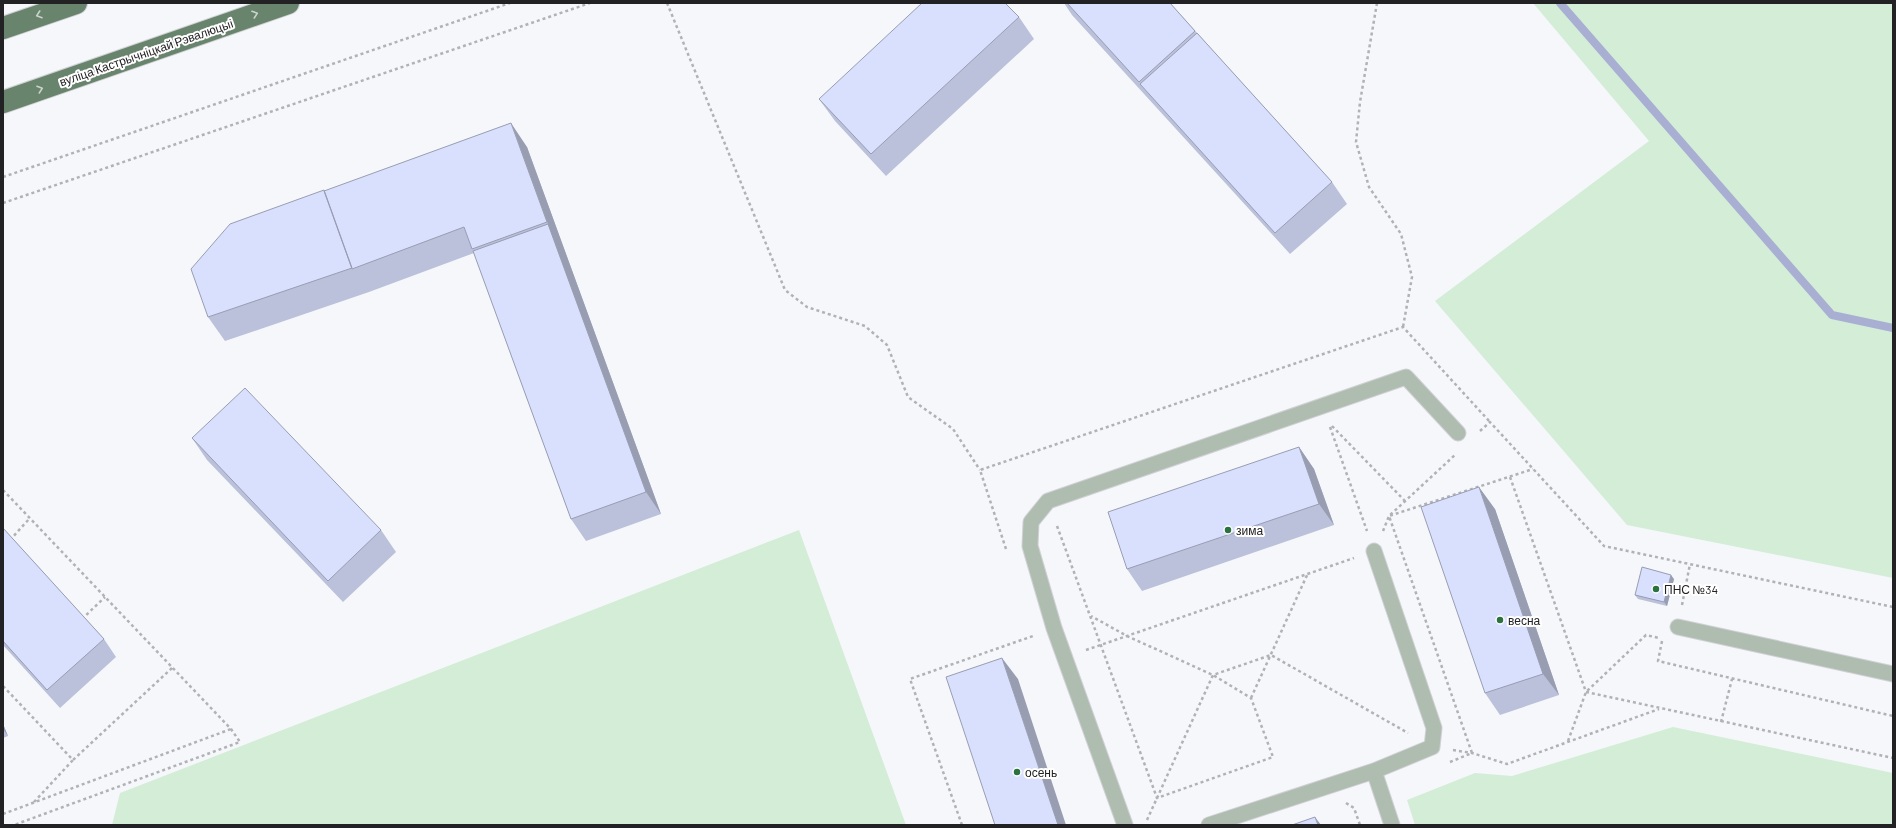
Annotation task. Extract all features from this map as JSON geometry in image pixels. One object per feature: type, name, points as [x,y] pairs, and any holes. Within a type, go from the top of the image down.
[{"type":"highway","points":[[3,28],[76,3]]},
{"type":"highway","name":"вуліца Кастрычніцкай Рэвалюцыі","points":[[3,102],[288,3]]},
{"type":"lane","points":[[1125,825],[1054,628],[1030,546],[1031,522],[1048,501],[1406,377],[1458,434]]},
{"type":"lane","points":[[1209,825],[1374,771],[1432,747],[1434,728],[1374,551]]},
{"type":"lane","points":[[1678,627],[1893,674]]},
{"type":"lane","points":[[1374,771],[1392,825]]},
{"type":"path","points":[[3,177],[510,3]]},
{"type":"path","points":[[3,203],[590,3]]},
{"type":"path","points":[[667,3],[785,290],[807,307],[865,326],[887,345],[908,397],[953,429],[980,470],[1007,552]]},
{"type":"path","points":[[1377,3],[1360,102],[1356,142],[1369,187],[1401,234],[1412,277],[1403,327]]},
{"type":"path","points":[[980,470],[1403,327]]},
{"type":"path","points":[[1403,327],[1604,546],[1893,607]]},
{"type":"path","points":[[1478,433],[1490,422]]},
{"type":"path","points":[[1374,551],[1329,423],[1405,501]]},
{"type":"path","points":[[1065,657],[1374,551],[1390,516],[1461,448]]},
{"type":"path","points":[[1390,516],[1533,469]]},
{"type":"path","points":[[1510,477],[1586,692]]},
{"type":"path","points":[[3,490],[231,729],[240,742],[14,825]]},
{"type":"path","points":[[10,540],[30,518]]},
{"type":"path","points":[[1056,524],[1157,798]]},
{"type":"path","points":[[1678,627],[1690,564]]},
{"type":"path","points":[[1252,698],[1308,573]]},
{"type":"path","points":[[82,619],[105,597]]},
{"type":"path","points":[[1091,616],[1127,636],[1213,675],[1252,698],[1273,758],[1157,798]]},
{"type":"path","points":[[1567,742],[1586,692],[1646,634],[1662,639],[1658,661],[1893,716]]},
{"type":"path","points":[[962,825],[910,679],[1035,635],[1038,642]]},
{"type":"path","points":[[1145,825],[1213,675],[1271,655],[1432,747],[1472,753],[1507,764],[1659,709]]},
{"type":"path","points":[[33,803],[74,760],[172,668]]},
{"type":"path","points":[[1721,722],[1732,678]]},
{"type":"path","points":[[3,686],[74,760]]},
{"type":"path","points":[[1586,692],[1659,709],[1893,758]]},
{"type":"path","points":[[3,814],[231,729]]},
{"type":"green space","points":[[1533,3],[1893,3],[1893,578],[1627,525],[1435,301],[1649,141]]},
{"type":"green space","points":[[799,530],[906,825],[112,825],[120,793]]},
{"type":"green space","points":[[1673,727],[1893,773],[1893,825],[1415,825],[1407,800],[1475,773],[1512,776]]},
{"type":"building","points":[[922,3],[1005,3],[1019,17],[871,154],[819,99]]},
{"type":"building","points":[[1067,3],[1170,3],[1195,31],[1139,82]]},
{"type":"building","points":[[1197,33],[1332,182],[1275,233],[1140,84]]},
{"type":"building","points":[[511,123],[547,222],[472,249],[464,227],[352,269],[324,191]]},
{"type":"building","points":[[324,190],[352,268],[208,317],[191,269],[230,224]]},
{"type":"building","points":[[548,224],[646,492],[571,519],[473,251]]},
{"type":"building","points":[[245,388],[381,530],[328,581],[192,438]]},
{"type":"building","points":[[1299,447],[1319,504],[1127,569],[1108,512]]},
{"type":"building","name":"весна","points":[[1479,487],[1543,674],[1485,693],[1421,507]]},
{"type":"building","points":[[3,528],[104,639],[47,690],[3,641]]},
{"type":"building","name":"ПНС №34","points":[[1642,567],[1671,575],[1664,602],[1635,595]]},
{"type":"building","name":"осень","points":[[1002,658],[1058,825],[995,825],[946,677]]},
{"type":"building","points":[[1315,817],[1318,825],[1292,825]]},
{"type":"waterway","points":[[1560,3],[1832,315],[1893,328]]},
{"type":"place","name":"зима","points":[[1228,530]]},
{"type":"place","name":"ПНС №34","points":[[1656,589]]},
{"type":"place","name":"весна","points":[[1500,620]]},
{"type":"place","name":"осень","points":[[1017,772]]}]
